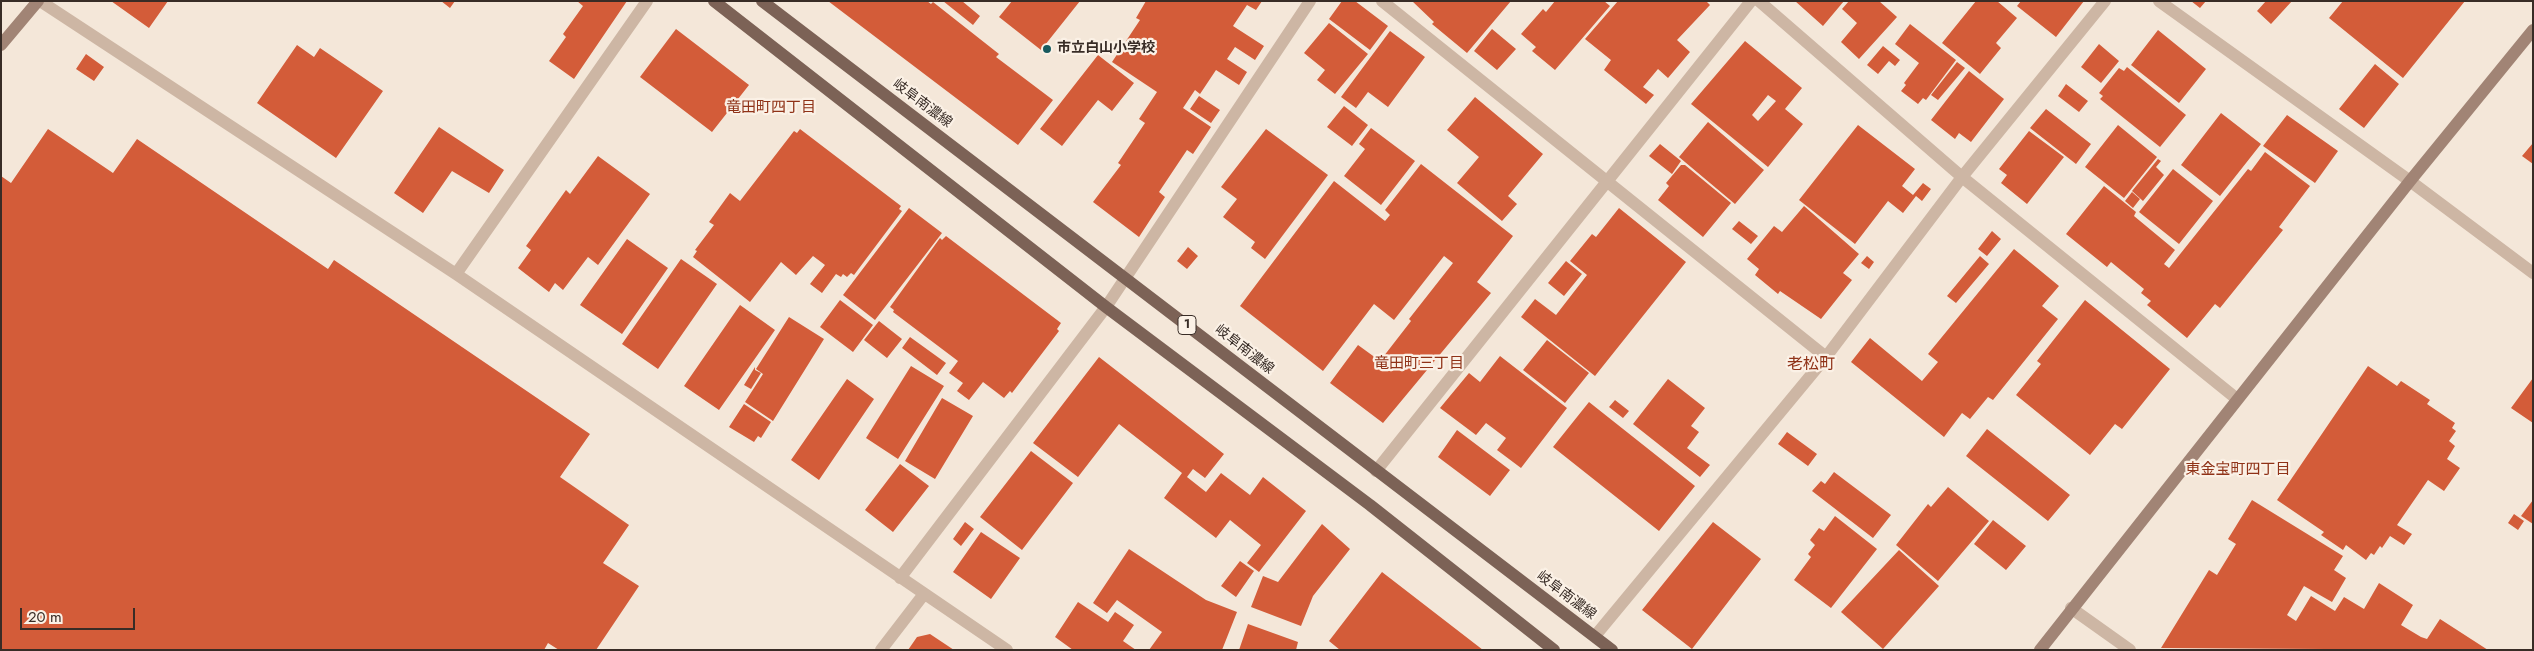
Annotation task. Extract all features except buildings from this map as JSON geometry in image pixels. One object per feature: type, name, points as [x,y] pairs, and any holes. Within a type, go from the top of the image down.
[{"type":"main road","points":[[714,1],[1106,307],[1370,506],[1554,650]]},
{"type":"main road","name":"岐阜南濃線","points":[[762,1],[1612,650]]},
{"type":"street","points":[[1,45],[39,1],[456,274],[1007,650]]},
{"type":"street","points":[[456,274],[646,1]]},
{"type":"street","points":[[900,578],[1106,307],[1310,1]]},
{"type":"street","points":[[1382,1],[1826,357]]},
{"type":"street","points":[[1376,471],[1751,1]]},
{"type":"street","points":[[1760,1],[1962,177],[2237,399]]},
{"type":"street","points":[[1595,636],[1826,357],[1962,177],[2105,1]]},
{"type":"street","points":[[2159,1],[2410,181],[2533,273]]},
{"type":"street","points":[[2040,650],[2071,608],[2410,181],[2533,30]]},
{"type":"street","points":[[881,650],[924,594]]},
{"type":"street","points":[[2071,608],[2130,650]]},
{"type":"place","name":"市立白山小学校","points":[[1047,49]]},
{"type":"district","name":"竜田町四丁目","points":[[771,108]]},
{"type":"district","name":"竜田町三丁目","points":[[1419,364]]},
{"type":"district","name":"老松町","points":[[1811,365]]},
{"type":"district","name":"東金宝町四丁目","points":[[2238,470]]}]
